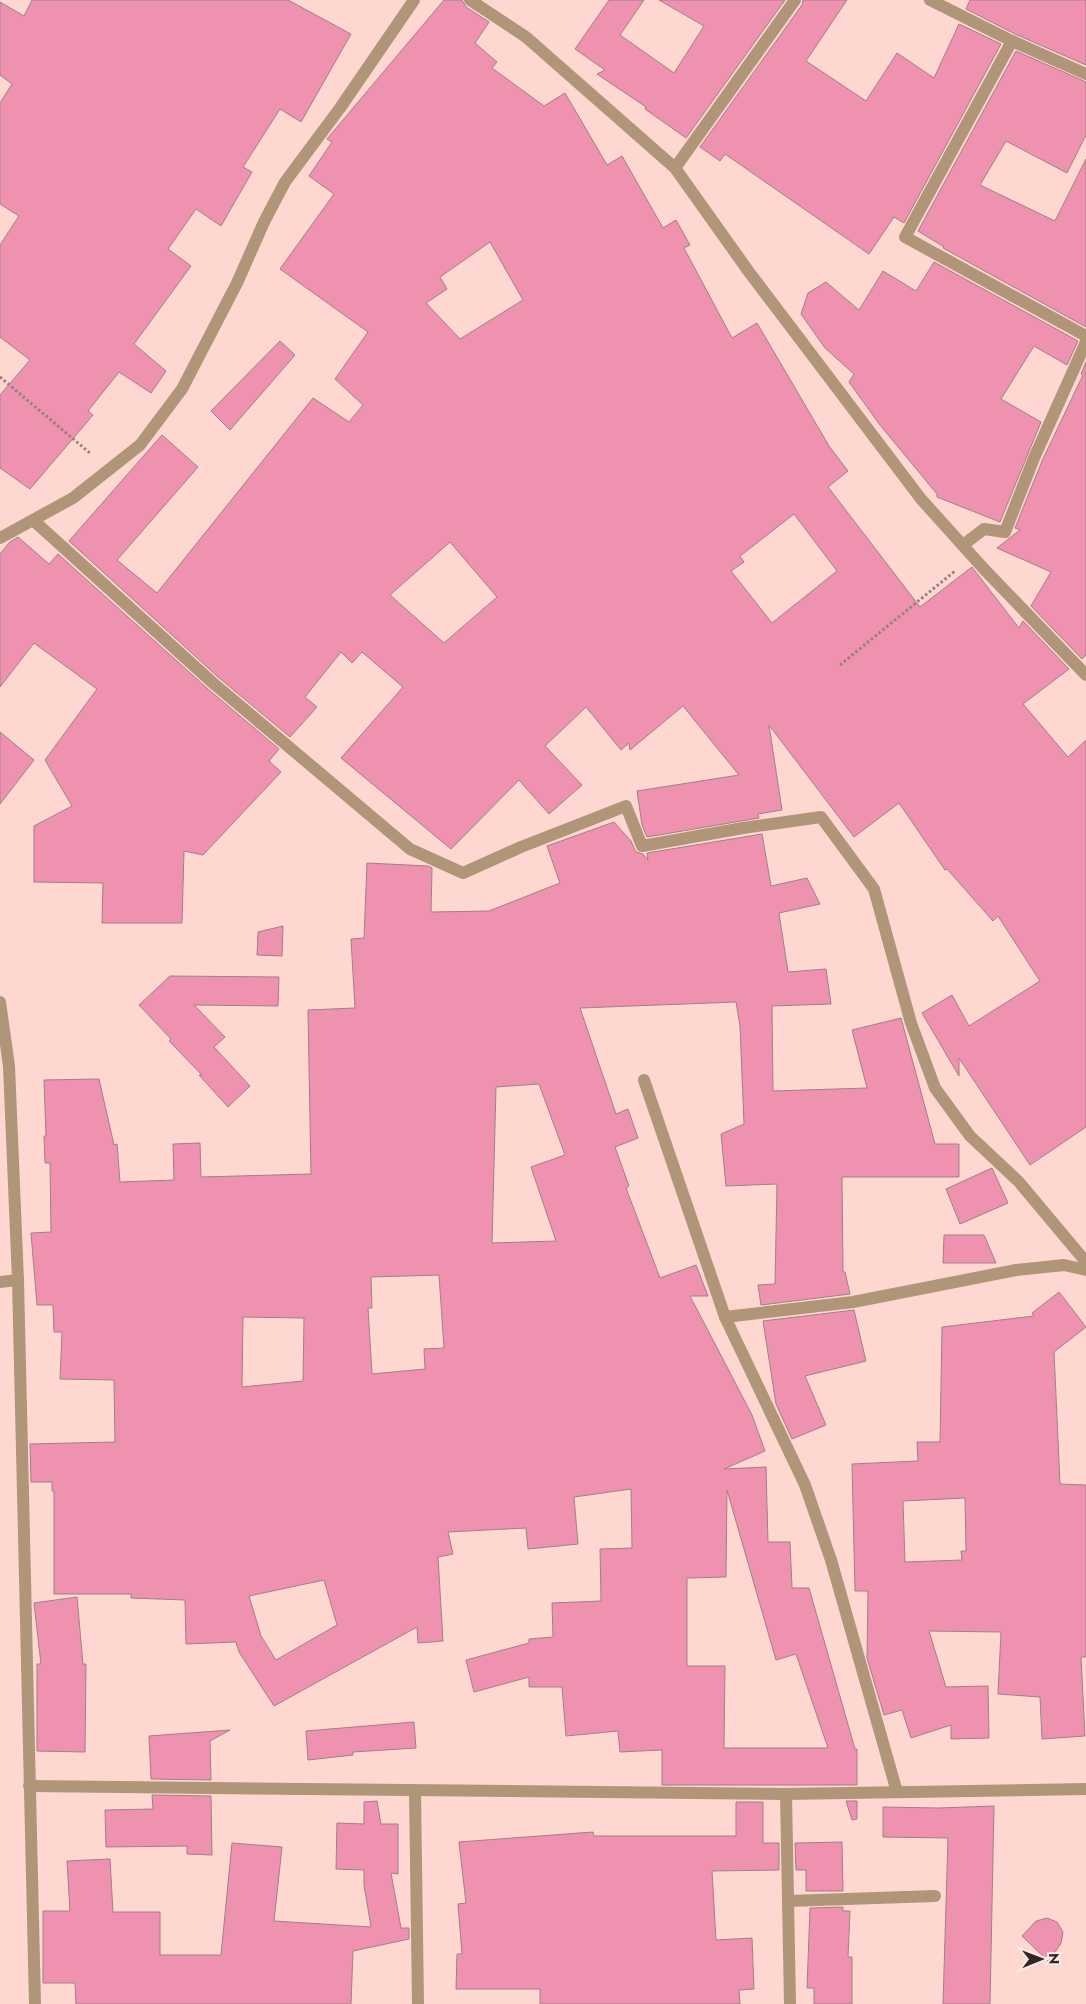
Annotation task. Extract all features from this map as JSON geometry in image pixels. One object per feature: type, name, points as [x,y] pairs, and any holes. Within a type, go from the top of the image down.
[{"type":"street","points":[[0,538],[73,498],[140,445],[182,389],[238,282],[264,222],[285,182],[340,108],[414,0]]},
{"type":"street","points":[[470,0],[526,37],[675,168],[749,272],[921,499],[972,556],[1086,675]]},
{"type":"street","points":[[675,168],[795,0]]},
{"type":"street","points":[[930,0],[1012,41],[1086,74]]},
{"type":"street","points":[[1012,41],[905,237],[1086,336]]},
{"type":"street","points":[[963,545],[984,529],[1004,532],[1034,458],[1086,342]]},
{"type":"street","points":[[33,520],[213,683],[410,849],[463,873],[521,847],[626,806],[642,846],[743,828],[821,817],[874,889],[911,1023],[935,1088],[970,1136],[1019,1182],[1086,1262]]},
{"type":"street","points":[[0,1002],[9,1066],[18,1280],[35,2004]]},
{"type":"street","points":[[644,1080],[725,1317],[805,1485],[831,1560],[897,1792]]},
{"type":"street","points":[[725,1317],[853,1302],[1016,1270],[1064,1265],[1086,1270]]},
{"type":"street","points":[[0,1282],[18,1280]]},
{"type":"street","points":[[29,1786],[786,1794],[1086,1789]]},
{"type":"street","points":[[416,1790],[418,2004]]},
{"type":"street","points":[[786,1794],[790,2004]]},
{"type":"street","points":[[788,1901],[935,1896]]},
{"type":"path","points":[[0,377],[110,469]]},
{"type":"path","points":[[840,665],[972,556]]},
{"type":"building","points":[[32,0],[288,0],[351,34],[301,122],[280,109],[243,167],[252,172],[221,226],[196,209],[168,249],[191,266],[134,344],[166,371],[151,393],[119,372],[88,411],[93,415],[30,489],[0,468],[0,395],[30,360],[0,337],[0,245],[19,216],[0,204],[0,103],[12,84],[0,75],[0,2],[24,16]]},
{"type":"building","points":[[444,0],[462,0],[466,7],[489,22],[475,43],[497,62],[492,68],[544,106],[565,93],[607,165],[622,156],[663,228],[676,220],[690,245],[684,248],[732,338],[757,323],[829,446],[848,471],[828,487],[920,607],[972,567],[1019,628],[1023,621],[1069,669],[1023,704],[1068,757],[1086,740],[1086,1127],[1030,1165],[959,1058],[959,1076],[922,1013],[952,995],[969,1026],[1040,981],[998,916],[993,921],[947,869],[945,870],[899,803],[854,837],[769,725],[782,810],[758,814],[759,818],[647,837],[642,825],[637,791],[739,775],[683,706],[630,750],[629,743],[621,750],[586,707],[545,746],[582,785],[549,814],[519,780],[451,849],[341,758],[403,687],[362,652],[352,663],[341,652],[305,697],[317,707],[290,737],[218,677],[69,541],[162,435],[198,467],[117,560],[157,593],[313,398],[349,422],[363,405],[335,379],[368,332],[280,269],[334,194],[309,176],[332,142],[327,139]],"holes":[[[490,242],[523,300],[460,339],[426,303],[447,289],[440,277]],[[794,514],[837,571],[772,623],[731,571],[744,562],[740,556]],[[450,542],[497,597],[444,643],[390,595]]]},
{"type":"building","points":[[609,0],[644,0],[620,35],[674,73],[704,26],[659,0],[785,0],[686,138],[645,109],[646,107],[597,74],[605,70],[575,49]]},
{"type":"building","points":[[803,0],[847,0],[806,61],[866,101],[897,53],[934,78],[959,24],[1001,44],[904,223],[894,217],[869,254],[725,154],[720,161],[700,147],[802,5]]},
{"type":"building","points":[[970,0],[1086,0],[1086,65],[1015,34],[966,9]]},
{"type":"building","points":[[1016,51],[1086,82],[1086,135],[1067,173],[1006,141],[980,185],[1055,221],[1086,159],[1086,327],[943,248],[918,231]]},
{"type":"building","points":[[934,262],[1078,341],[1067,365],[1034,346],[1001,399],[1041,422],[1000,522],[937,497],[937,494],[880,425],[849,382],[854,374],[825,348],[801,314],[808,293],[826,282],[859,310],[883,271],[916,291]]},
{"type":"building","points":[[280,341],[295,355],[230,430],[211,411]]},
{"type":"building","points":[[1086,362],[1086,655],[1082,659],[1031,606],[1051,572],[997,548],[1020,530],[1015,528],[1042,461],[1083,375],[1081,374]]},
{"type":"building","points":[[18,537],[49,564],[58,554],[208,689],[279,749],[269,761],[281,772],[203,855],[184,851],[182,923],[102,923],[103,883],[34,882],[34,826],[72,806],[45,760],[97,689],[34,643],[0,687],[0,554],[10,542]]},
{"type":"building","points":[[0,732],[34,760],[0,804]]},
{"type":"building","points":[[614,822],[631,841],[636,852],[643,854],[648,860],[647,853],[762,834],[771,886],[807,878],[820,904],[779,913],[788,972],[826,969],[831,1004],[772,1006],[773,1091],[867,1088],[852,1030],[901,1018],[935,1144],[959,1144],[959,1177],[842,1177],[843,1272],[845,1272],[850,1294],[761,1305],[758,1285],[775,1284],[777,1184],[726,1186],[721,1134],[744,1124],[740,1026],[736,1002],[580,1008],[616,1114],[628,1109],[638,1138],[615,1147],[629,1186],[626,1188],[660,1278],[696,1265],[708,1296],[690,1296],[752,1415],[765,1451],[724,1469],[766,1467],[768,1542],[790,1542],[792,1588],[809,1588],[855,1749],[857,1749],[857,1785],[662,1785],[662,1750],[620,1752],[618,1731],[566,1736],[562,1687],[529,1687],[529,1677],[474,1692],[466,1660],[529,1643],[529,1639],[553,1637],[552,1603],[601,1601],[600,1549],[632,1548],[631,1489],[574,1497],[578,1544],[528,1549],[526,1528],[448,1532],[453,1554],[438,1557],[443,1641],[418,1643],[417,1627],[274,1706],[239,1652],[236,1642],[186,1644],[185,1600],[131,1598],[131,1594],[54,1594],[54,1491],[52,1491],[52,1482],[31,1482],[30,1444],[115,1442],[114,1380],[60,1379],[62,1332],[54,1332],[53,1305],[37,1305],[31,1233],[51,1232],[50,1163],[45,1163],[44,1080],[99,1079],[114,1145],[117,1144],[120,1182],[174,1180],[173,1144],[200,1143],[201,1177],[311,1174],[308,1010],[355,1008],[351,939],[364,938],[367,863],[428,866],[432,868],[431,912],[489,911],[560,883],[547,846]],"holes":[[[539,1084],[565,1155],[531,1167],[556,1241],[492,1243],[496,1087]],[[439,1275],[444,1348],[424,1349],[425,1369],[372,1374],[368,1308],[372,1308],[371,1277]],[[243,1317],[304,1318],[303,1381],[242,1387]],[[727,1490],[776,1660],[796,1654],[828,1748],[724,1748],[725,1666],[687,1666],[687,1578],[726,1577]],[[324,1580],[337,1625],[276,1660],[261,1636],[249,1596]]]},
{"type":"building","points":[[283,926],[282,956],[257,955],[258,932]]},
{"type":"building","points":[[170,976],[279,977],[278,1006],[194,1005],[225,1037],[214,1047],[250,1086],[228,1107],[199,1075],[202,1075],[169,1041],[171,1039],[139,1005]]},
{"type":"building","points":[[992,1168],[1008,1203],[960,1224],[946,1189]]},
{"type":"building","points":[[944,1235],[984,1235],[996,1263],[943,1263]]},
{"type":"building","points":[[1059,1292],[1086,1327],[1054,1352],[1060,1484],[1086,1485],[1086,1657],[1081,1657],[1085,1736],[1042,1739],[1040,1697],[998,1694],[1001,1632],[929,1631],[946,1687],[988,1686],[989,1738],[951,1739],[951,1725],[911,1738],[902,1710],[884,1715],[867,1658],[868,1591],[855,1591],[852,1464],[918,1461],[917,1442],[940,1442],[942,1327],[1034,1316],[1032,1313]],"holes":[[[965,1498],[966,1551],[961,1551],[962,1560],[905,1562],[903,1501]]]},
{"type":"building","points":[[854,1310],[866,1361],[805,1376],[826,1425],[792,1439],[776,1404],[763,1321]]},
{"type":"building","points":[[77,1597],[83,1664],[86,1664],[85,1752],[37,1751],[37,1664],[41,1664],[34,1603]]},
{"type":"building","points":[[414,1722],[416,1748],[353,1752],[353,1755],[308,1760],[306,1731]]},
{"type":"building","points":[[230,1730],[210,1741],[211,1780],[151,1779],[149,1736]]},
{"type":"building","points":[[152,1795],[211,1796],[212,1855],[187,1854],[187,1846],[106,1847],[105,1810],[153,1809]]},
{"type":"building","points":[[377,1801],[381,1824],[398,1824],[398,1874],[391,1873],[401,1928],[409,1928],[409,1939],[353,1951],[351,2004],[76,2004],[75,1983],[43,1983],[43,1911],[70,1911],[67,1861],[110,1859],[113,1912],[160,1912],[160,1955],[221,1955],[232,1843],[282,1847],[274,1921],[371,1927],[364,1885],[364,1870],[336,1869],[337,1823],[364,1824],[364,1802]]},
{"type":"building","points":[[846,1801],[857,1801],[857,1819],[852,1820]]},
{"type":"building","points":[[736,1802],[763,1802],[763,1843],[779,1843],[779,1870],[712,1871],[716,1940],[752,1938],[754,1989],[739,1990],[740,2004],[540,2004],[540,1989],[456,1989],[457,1954],[462,1954],[458,1904],[466,1903],[459,1842],[593,1832],[594,1836],[736,1836]]},
{"type":"building","points":[[994,1806],[990,2004],[943,2004],[948,1838],[883,1837],[883,1807]]},
{"type":"building","points":[[842,1842],[843,1891],[806,1891],[806,1870],[796,1870],[795,1843]]},
{"type":"building","points":[[843,1907],[843,1911],[850,1911],[848,1957],[852,1957],[852,2004],[814,2004],[814,1988],[807,1988],[810,1908]]},
{"type":"building","points":[[1047,1918],[1057,1922],[1063,1932],[1061,1943],[1049,1962],[1022,1936],[1036,1921]]}]
